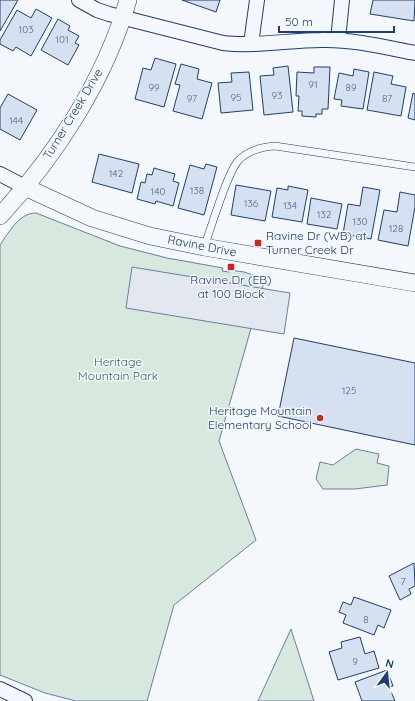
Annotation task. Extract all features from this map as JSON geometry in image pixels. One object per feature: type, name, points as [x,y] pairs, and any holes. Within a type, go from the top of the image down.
[{"type":"street","points":[[79,0],[97,10],[223,43],[251,44],[338,40],[415,53]]},
{"type":"street","name":"Turner Creek Drive","points":[[0,216],[25,188],[51,154],[85,99],[105,60],[128,0]]},
{"type":"street","points":[[251,44],[256,0]]},
{"type":"street","points":[[338,40],[342,0]]},
{"type":"street","name":"Ravine Drive","points":[[0,174],[25,188],[111,225],[160,238],[204,247],[415,283]]},
{"type":"street","points":[[0,689],[25,701]]},
{"type":"lane","points":[[204,247],[236,164],[249,153],[261,147],[275,146],[415,167]]},
{"type":"green space","name":"Heritage Mountain Park","points":[[36,213],[120,246],[167,258],[223,268],[222,271],[229,272],[230,270],[244,272],[265,279],[219,441],[256,540],[174,605],[147,701],[76,701],[45,693],[0,675],[0,245],[15,224],[24,216]]},
{"type":"green space","points":[[356,449],[379,454],[377,463],[389,466],[387,485],[355,489],[323,489],[316,479],[320,462],[333,465]]},
{"type":"green space","points":[[291,629],[314,701],[258,701]]},
{"type":"shaded area","points":[[132,267],[290,293],[284,334],[126,308]]},
{"type":"building","points":[[0,0],[18,0],[0,31]]},
{"type":"building","points":[[182,0],[220,0],[216,12]]},
{"type":"building","points":[[373,0],[415,0],[414,21],[370,14]]},
{"type":"building","points":[[36,9],[52,18],[31,56],[16,47],[13,51],[0,44],[0,40],[17,10],[31,18]]},
{"type":"building","points":[[58,19],[70,26],[68,30],[79,36],[75,43],[79,45],[68,65],[41,50]]},
{"type":"building","points":[[155,58],[176,64],[164,107],[135,99],[143,68],[151,70]]},
{"type":"building","points":[[181,64],[199,69],[197,79],[212,83],[202,119],[173,111],[180,85],[175,84]]},
{"type":"building","points":[[288,66],[293,112],[264,115],[260,76],[274,75],[273,68]]},
{"type":"building","points":[[314,67],[330,67],[328,109],[322,109],[322,114],[316,114],[316,117],[302,116],[302,111],[298,111],[299,96],[296,96],[297,72],[314,73]]},
{"type":"building","points":[[354,69],[369,72],[363,109],[341,106],[342,100],[334,99],[339,73],[353,76]]},
{"type":"building","points":[[249,72],[253,110],[221,113],[218,83],[232,82],[231,73]]},
{"type":"building","points":[[374,72],[393,76],[391,84],[406,87],[401,116],[367,110]]},
{"type":"building","points":[[413,93],[415,94],[415,120],[408,118]]},
{"type":"building","points":[[8,94],[37,110],[20,140],[0,129],[0,108]]},
{"type":"building","points":[[99,154],[139,164],[132,193],[92,182]]},
{"type":"building","points":[[206,164],[217,167],[204,215],[178,208],[190,165],[204,169]]},
{"type":"building","points":[[154,168],[175,174],[173,181],[179,183],[173,206],[156,201],[155,204],[137,199],[141,182],[145,183],[147,174],[152,175]]},
{"type":"building","points":[[236,185],[271,191],[265,221],[231,215]]},
{"type":"building","points":[[288,186],[308,190],[302,222],[272,217],[277,188],[288,190]]},
{"type":"building","points":[[363,187],[380,190],[371,239],[343,234],[348,204],[360,206]]},
{"type":"building","points":[[400,192],[415,195],[415,207],[408,246],[378,240],[384,210],[397,212]]},
{"type":"building","points":[[311,198],[342,204],[337,229],[307,224]]},
{"type":"building","points":[[294,338],[415,363],[415,445],[278,416]]},
{"type":"building","points":[[414,563],[415,586],[409,589],[411,594],[400,600],[389,576]]},
{"type":"building","points":[[354,597],[391,610],[384,628],[378,625],[374,635],[343,623],[346,615],[339,612],[343,602],[351,605]]},
{"type":"building","points":[[360,637],[365,654],[374,651],[379,668],[338,680],[329,652],[342,648],[341,642]]},
{"type":"building","points":[[387,670],[393,686],[389,687],[395,701],[362,701],[355,682]]},
{"type":"place","name":"Ravine Dr (WB) at Turner Creek Dr","points":[[258,243]]},
{"type":"place","name":"Ravine Dr (EB) at 100 Block","points":[[231,267]]},
{"type":"place","name":"Heritage Mountain Elementary School","points":[[320,418]]}]
